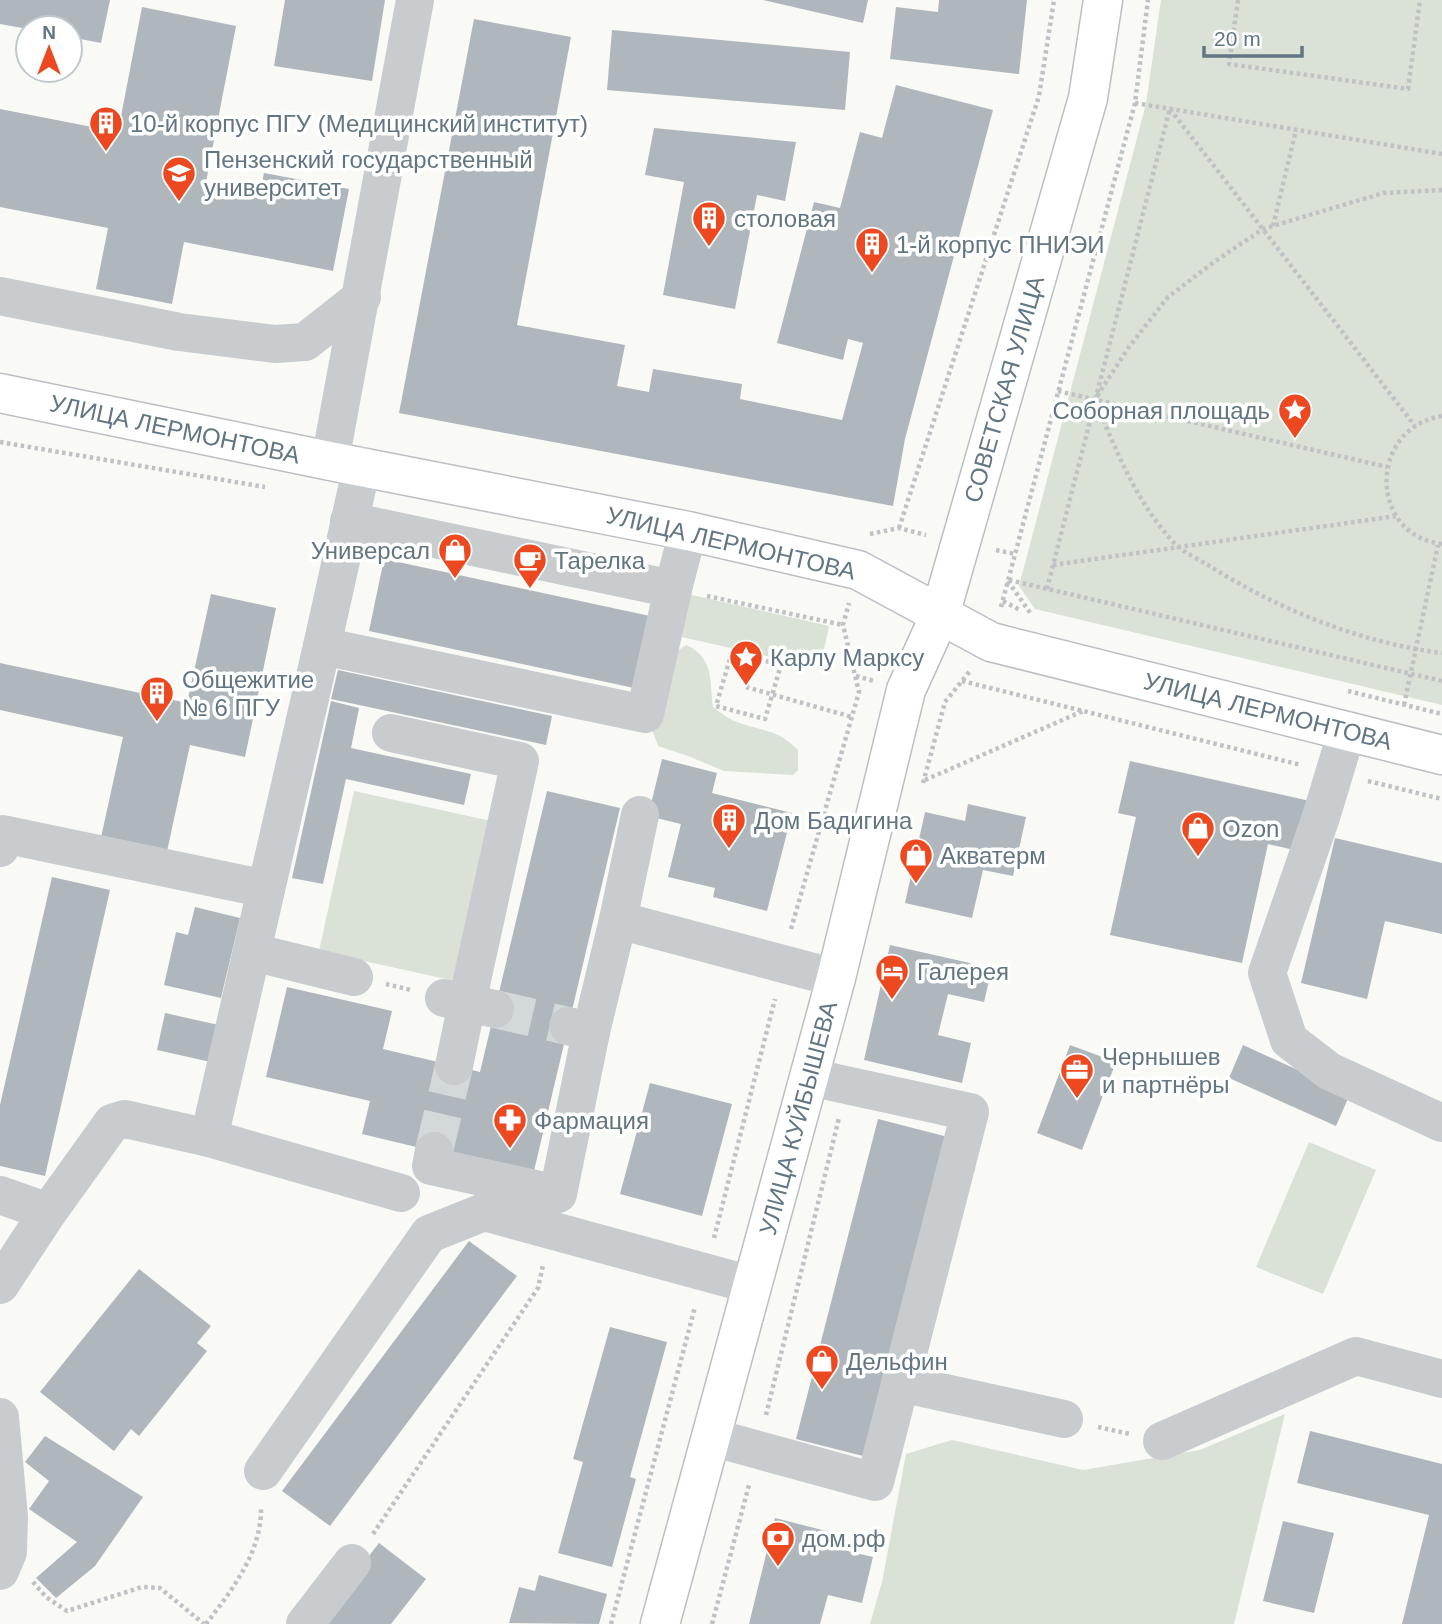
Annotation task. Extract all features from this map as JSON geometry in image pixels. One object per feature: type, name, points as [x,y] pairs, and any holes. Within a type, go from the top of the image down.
[{"type":"main road","name":"СОВЕТСКАЯ УЛИЦА","points":[[940,615],[1088,98],[1103,0]]},
{"type":"main road","name":"УЛИЦА ЛЕРМОНТОВА","points":[[0,393],[688,531],[859,570],[991,642],[1442,755]]},
{"type":"main road","name":"УЛИЦА КУЙБЫШЕВА","points":[[660,1624],[836,978],[906,690],[940,615]]},
{"type":"lane","points":[[209,1138],[349,521],[346,464],[362,297],[415,0]]},
{"type":"lane","points":[[0,296],[179,332],[275,344],[305,342],[362,297]]},
{"type":"lane","points":[[349,521],[673,589]]},
{"type":"lane","points":[[322,646],[645,714],[688,531]]},
{"type":"lane","points":[[1347,731],[1267,973],[1289,1040],[1329,1071],[1442,1123]]},
{"type":"lane","points":[[391,733],[520,761],[455,1000],[453,1066]]},
{"type":"lane","points":[[554,1211],[580,1029],[618,920],[640,815]]},
{"type":"lane","points":[[0,848],[3,834],[266,889]]},
{"type":"lane","points":[[618,920],[836,978]]},
{"type":"lane","points":[[251,952],[370,981]]},
{"type":"lane","points":[[711,1437],[875,1482],[970,1112],[809,1077]]},
{"type":"lane","points":[[0,1284],[48,1212],[116,1120],[125,1119],[209,1138],[401,1193]]},
{"type":"lane","points":[[434,1151],[431,1166],[554,1211],[705,1272],[752,1285]]},
{"type":"lane","points":[[0,1195],[48,1212]]},
{"type":"lane","points":[[263,1471],[429,1234],[484,1212],[554,1211]]},
{"type":"lane","points":[[1162,1441],[1356,1356],[1442,1379]]},
{"type":"lane","points":[[900,1383],[1064,1419]]},
{"type":"lane","points":[[0,1418],[6,1465],[4,1562]]},
{"type":"lane","points":[[305,1624],[362,1549]]},
{"type":"path","points":[[899,528],[1039,96],[1054,0]]},
{"type":"path","points":[[1148,0],[1135,103],[1008,580],[991,642],[962,681],[1442,799]]},
{"type":"path","points":[[1238,0],[1229,64],[1408,89],[1420,0]]},
{"type":"path","points":[[1135,103],[1442,154]]},
{"type":"path","points":[[1170,108],[1415,426]]},
{"type":"path","points":[[1047,589],[1170,108]]},
{"type":"path","points":[[1272,227],[1296,130]]},
{"type":"path","points":[[1095,400],[1129,347],[1168,297],[1264,229],[1382,193],[1442,190]]},
{"type":"path","points":[[1058,391],[1387,467]]},
{"type":"path","points":[[1095,400],[1128,477],[1150,513],[1178,547],[1228,578],[1284,606],[1348,631],[1415,650],[1442,653]]},
{"type":"path","points":[[1404,705],[1440,544],[1422,539],[1396,516],[1385,484],[1387,467],[1392,451],[1402,437],[1430,418],[1442,416]]},
{"type":"path","points":[[0,442],[275,489]]},
{"type":"path","points":[[1053,565],[1396,516]]},
{"type":"path","points":[[611,1624],[705,1272],[793,923],[859,692],[843,625],[859,570]]},
{"type":"path","points":[[1008,580],[1442,681]]},
{"type":"path","points":[[673,589],[843,625]]},
{"type":"path","points":[[732,652],[780,665],[772,694],[765,719],[716,706],[732,652]]},
{"type":"path","points":[[746,687],[852,717]]},
{"type":"path","points":[[924,781],[1084,711]]},
{"type":"path","points":[[370,981],[455,1000]]},
{"type":"path","points":[[362,1549],[538,1289],[554,1211]]},
{"type":"path","points":[[1064,1419],[1162,1441]]},
{"type":"path","points":[[4,1562],[67,1611],[142,1587],[160,1588],[205,1624],[241,1578],[261,1524],[260,1488],[263,1471]]},
{"type":"path","points":[[712,1624],[750,1480]]},
{"type":"shaded area","name":"Соборная площадь","points":[[1161,0],[1442,0],[1442,705],[1035,609],[1019,586],[1146,104]]},
{"type":"shaded area","points":[[683,593],[829,626],[820,668],[673,635]]},
{"type":"shaded area","points":[[686,645],[695,650],[706,663],[713,707],[734,721],[776,734],[798,750],[798,770],[793,775],[724,771],[658,746],[653,732],[654,709],[673,654]]},
{"type":"shaded area","points":[[354,791],[491,821],[455,981],[319,951]]},
{"type":"shaded area","points":[[1309,1142],[1376,1170],[1323,1294],[1256,1267]]},
{"type":"shaded area","points":[[1285,1414],[1234,1624],[870,1624],[882,1582],[906,1454],[952,1440],[1083,1470],[1200,1450]]},
{"type":"building","points":[[0,0],[110,0],[101,43],[84,40],[84,14],[14,14],[14,26],[0,24]]},
{"type":"building","points":[[285,0],[385,0],[372,81],[274,66]]},
{"type":"building","points":[[763,0],[868,0],[863,23]]},
{"type":"building","points":[[939,0],[1027,0],[1019,74],[890,59],[896,7],[938,12]]},
{"type":"building","name":"10-й корпус ПГУ (Медицинский институт)","points":[[142,7],[236,26],[206,182],[260,193],[264,173],[349,189],[333,271],[184,242],[172,304],[96,289],[108,228],[0,207],[0,109],[118,132]]},
{"type":"building","points":[[474,19],[571,37],[517,325],[625,345],[617,386],[649,392],[653,369],[742,384],[740,399],[842,420],[863,343],[848,339],[843,360],[777,343],[814,202],[840,208],[860,132],[882,138],[896,85],[993,110],[905,439],[893,506],[399,413]]},
{"type":"building","points":[[612,30],[850,52],[845,110],[607,90]]},
{"type":"building","name":"столовая","points":[[654,128],[796,142],[785,201],[757,195],[735,309],[663,295],[684,182],[645,175]]},
{"type":"building","points":[[384,559],[650,616],[634,688],[369,631]]},
{"type":"building","name":"Общежитие № 6 ПГУ","points":[[211,594],[276,608],[245,757],[190,745],[166,856],[100,842],[123,737],[0,710],[0,663],[187,703]]},
{"type":"building","points":[[338,670],[552,716],[546,745],[331,699]]},
{"type":"building","points":[[331,701],[359,708],[351,748],[471,774],[464,805],[346,779],[323,884],[292,878]]},
{"type":"building","name":"Дом Бадигина","points":[[662,759],[717,773],[712,793],[792,813],[767,911],[713,897],[715,888],[668,877],[681,824],[648,816]]},
{"type":"building","points":[[1130,761],[1310,801],[1299,851],[1268,844],[1242,963],[1110,935],[1136,817],[1118,813]]},
{"type":"building","points":[[547,791],[620,808],[533,1175],[362,1134],[370,1101],[266,1077],[287,987],[392,1011],[383,1049],[480,1072]]},
{"type":"building","points":[[968,804],[1026,817],[1013,876],[983,870],[972,918],[905,903],[925,812],[965,821]]},
{"type":"building","points":[[1335,838],[1442,863],[1442,934],[1385,921],[1367,999],[1301,983]]},
{"type":"building","points":[[52,877],[110,890],[45,1176],[0,1166],[0,1105]]},
{"type":"building","points":[[195,907],[240,918],[221,998],[164,985],[176,932],[188,935]]},
{"type":"building","points":[[890,945],[992,968],[984,1002],[948,994],[938,1035],[971,1043],[962,1083],[864,1060]]},
{"type":"building","points":[[165,1013],[223,1026],[215,1063],[157,1050]]},
{"type":"building","points":[[1070,1045],[1116,1062],[1082,1150],[1037,1133]]},
{"type":"building","points":[[1243,1045],[1350,1094],[1336,1126],[1229,1078]]},
{"type":"building","points":[[650,1083],[732,1104],[702,1216],[620,1194]]},
{"type":"building","points":[[878,1119],[948,1137],[867,1457],[796,1439]]},
{"type":"building","points":[[469,1241],[517,1276],[330,1526],[282,1491]]},
{"type":"building","points":[[139,1269],[211,1326],[197,1343],[207,1351],[139,1436],[131,1429],[114,1451],[40,1392]]},
{"type":"building","points":[[610,1327],[667,1342],[630,1477],[636,1479],[612,1567],[558,1553],[583,1462],[573,1459]]},
{"type":"building","points":[[1310,1431],[1442,1464],[1442,1624],[1402,1624],[1429,1515],[1297,1483]]},
{"type":"building","points":[[45,1436],[143,1497],[95,1566],[56,1598],[36,1578],[77,1542],[29,1509],[49,1481],[25,1462]]},
{"type":"building","points":[[775,1518],[842,1535],[839,1549],[873,1557],[862,1603],[828,1595],[820,1624],[749,1624]]},
{"type":"building","points":[[1283,1521],[1334,1533],[1314,1613],[1263,1601]]},
{"type":"building","points":[[379,1543],[426,1579],[391,1624],[316,1624]]},
{"type":"building","points":[[539,1575],[607,1594],[599,1624],[509,1623],[519,1587],[535,1591]]},
{"type":"tunnel","points":[[495,1009],[568,1026]]},
{"type":"tunnel","points":[[434,1151],[454,1066]]},
{"type":"place","name":"10-й корпус ПГУ (Медицинский институт)","points":[[106,153]]},
{"type":"place","name":"Пензенский государственный университет","points":[[179,203]]},
{"type":"place","name":"столовая","points":[[709,248]]},
{"type":"place","name":"1-й корпус ПНИЭИ","points":[[872,274]]},
{"type":"place","name":"Соборная площадь","points":[[1295,440]]},
{"type":"place","name":"Универсал","points":[[455,580]]},
{"type":"place","name":"Тарелка","points":[[530,590]]},
{"type":"place","name":"Карлу Марксу","points":[[746,687]]},
{"type":"place","name":"Общежитие № 6 ПГУ","points":[[157,723]]},
{"type":"place","name":"Дом Бадигина","points":[[729,850]]},
{"type":"place","name":"Ozon","points":[[1198,858]]},
{"type":"place","name":"Акватерм","points":[[916,885]]},
{"type":"place","name":"Галерея","points":[[892,1001]]},
{"type":"place","name":"Чернышев и партнёры","points":[[1077,1100]]},
{"type":"place","name":"Фармация","points":[[510,1150]]},
{"type":"place","name":"Дельфин","points":[[822,1391]]},
{"type":"place","name":"дом.рф","points":[[778,1568]]}]
